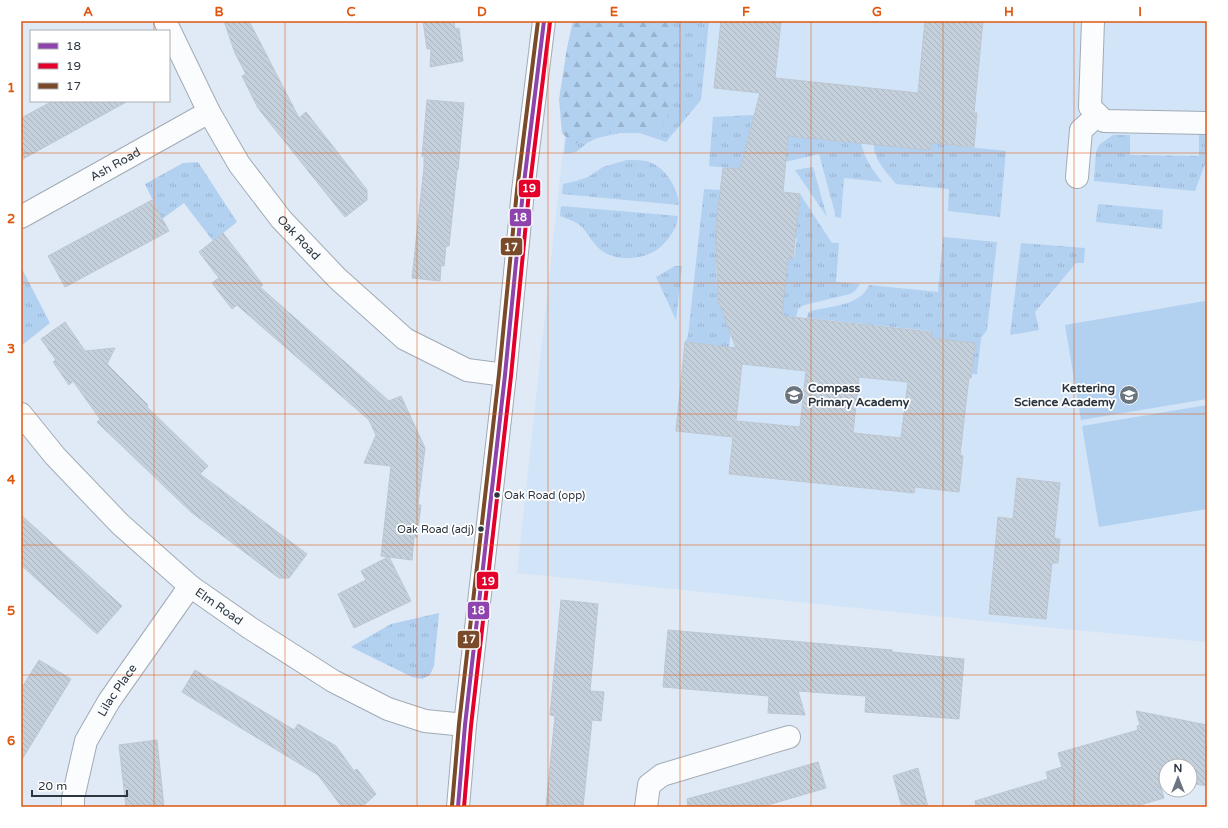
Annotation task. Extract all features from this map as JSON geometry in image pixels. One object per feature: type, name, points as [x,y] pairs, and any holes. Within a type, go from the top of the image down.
[{"type":"street","points":[[458,807],[465,725],[505,375],[523,192],[544,21]]},
{"type":"street","points":[[1093,21],[1090,107],[1104,122],[1207,123]]},
{"type":"street","name":"Oak Road","points":[[170,31],[209,112],[239,164],[281,219],[337,278],[405,340],[467,370],[505,375]]},
{"type":"street","name":"Ash Road","points":[[21,217],[209,112]]},
{"type":"street","points":[[1076,177],[1081,130],[1098,115]]},
{"type":"street","name":"Elm Road","points":[[21,414],[55,456],[120,524],[190,586],[250,628],[333,681],[388,708],[426,721],[465,725]]},
{"type":"street","name":"Lilac Place","points":[[73,807],[73,798],[86,741],[108,701],[190,586]]},
{"type":"street","points":[[646,807],[649,785],[662,775],[789,737]]},
{"type":"shaded area","name":"Compass Primary Academy","points":[[577,21],[1207,21],[1207,642],[1053,628],[517,573]]},
{"type":"green space","points":[[573,21],[672,21],[673,43],[667,61],[671,73],[673,92],[668,114],[660,131],[651,132],[630,129],[603,134],[573,144],[562,133],[559,99]]},
{"type":"green space","points":[[579,21],[709,21],[701,100],[666,142],[640,133],[620,133],[597,138],[587,143],[576,152],[564,154]]},
{"type":"green space","points":[[754,115],[740,169],[709,166],[713,117]]},
{"type":"green space","points":[[768,134],[861,143],[869,164],[882,182],[844,178],[841,218],[836,217],[819,154],[776,164]]},
{"type":"green space","points":[[1113,135],[1130,135],[1130,155],[1199,156],[1199,135],[1206,135],[1205,164],[1195,191],[1094,181],[1096,152],[1099,145]]},
{"type":"green space","points":[[931,143],[1006,151],[1000,217],[948,211],[949,189],[896,184],[881,166],[874,150],[874,144],[930,150]]},
{"type":"green space","points":[[627,160],[647,161],[661,169],[674,186],[679,205],[562,194],[563,184],[588,177],[603,167]]},
{"type":"green space","points":[[198,162],[237,222],[213,241],[184,203],[162,219],[145,184],[183,163]]},
{"type":"green space","points":[[813,167],[827,217],[795,170]]},
{"type":"green space","points":[[704,189],[720,190],[716,242],[716,273],[718,300],[731,330],[729,347],[685,342],[688,336]]},
{"type":"green space","points":[[800,194],[832,243],[839,243],[836,282],[860,284],[855,291],[850,294],[804,305],[798,309],[796,317],[750,312],[786,274],[788,258],[794,259],[797,238],[790,237],[793,211],[799,211]]},
{"type":"green space","points":[[1098,204],[1163,210],[1162,229],[1096,222]]},
{"type":"green space","points":[[561,206],[678,216],[673,231],[658,249],[649,254],[635,258],[621,258],[602,251],[580,225],[560,216]]},
{"type":"green space","points":[[943,237],[997,242],[987,330],[981,338],[977,374],[972,374],[975,343],[931,338],[931,331],[807,318],[808,313],[811,311],[852,301],[865,292],[869,285],[938,292]]},
{"type":"green space","points":[[1021,243],[1085,248],[1084,263],[1076,263],[1035,312],[1039,330],[1010,335]]},
{"type":"green space","points":[[675,266],[682,266],[676,320],[656,277]]},
{"type":"green space","points":[[21,267],[50,323],[21,346]]},
{"type":"green space","points":[[1205,301],[1207,312],[1207,399],[1081,420],[1065,325]]},
{"type":"green space","points":[[1207,405],[1207,509],[1099,527],[1082,426]]},
{"type":"green space","points":[[439,613],[434,666],[430,675],[422,679],[412,677],[351,647],[391,624]]},
{"type":"building","points":[[224,21],[249,21],[299,118],[306,112],[367,190],[367,200],[345,217],[258,108],[242,76],[246,74],[235,53]]},
{"type":"building","points":[[423,21],[454,21],[455,29],[459,28],[463,61],[430,67],[431,49],[427,49]]},
{"type":"building","points":[[721,21],[781,21],[775,78],[918,93],[925,21],[983,21],[974,113],[977,113],[974,147],[931,143],[930,150],[788,136],[783,192],[800,194],[793,259],[788,258],[782,316],[932,332],[931,338],[975,343],[971,378],[969,377],[960,455],[963,456],[959,492],[915,487],[914,493],[729,474],[733,437],[676,431],[685,342],[736,348],[718,300],[716,242],[717,215],[723,168],[740,169],[760,93],[714,88]],"holes":[[[742,364],[806,371],[800,427],[736,421]],[[859,377],[908,382],[901,438],[853,433]]]},
{"type":"building","points":[[427,100],[464,103],[449,246],[446,246],[444,266],[441,265],[440,281],[412,278],[424,167],[424,154],[422,157]]},
{"type":"building","points":[[51,102],[126,102],[21,160],[21,118]]},
{"type":"building","points":[[152,200],[169,231],[65,287],[48,256]]},
{"type":"building","points":[[223,233],[263,285],[260,287],[389,401],[401,396],[425,448],[418,505],[421,505],[417,537],[414,537],[412,560],[389,557],[411,601],[354,628],[338,594],[366,580],[361,571],[388,557],[381,556],[391,466],[364,463],[376,435],[369,420],[237,305],[232,309],[212,283],[219,278],[199,252]]},
{"type":"building","points":[[65,322],[85,351],[115,348],[107,364],[148,405],[147,407],[208,466],[200,474],[307,554],[289,578],[279,578],[191,512],[97,422],[100,419],[73,381],[69,385],[53,362],[56,360],[41,339]]},
{"type":"building","points":[[1017,478],[1060,483],[1054,538],[1060,539],[1058,563],[1052,563],[1046,619],[989,614],[998,517],[1013,519]]},
{"type":"building","points":[[21,515],[122,606],[97,634],[21,565]]},
{"type":"building","points":[[561,600],[598,604],[590,691],[604,692],[601,721],[592,720],[583,807],[546,807],[555,716],[550,715]]},
{"type":"building","points":[[668,630],[892,650],[892,652],[964,659],[959,719],[865,712],[866,696],[798,691],[805,715],[768,713],[769,696],[663,687]]},
{"type":"building","points":[[39,660],[71,679],[21,761],[21,689]]},
{"type":"building","points":[[195,670],[294,730],[298,724],[336,746],[354,771],[357,769],[376,794],[362,807],[342,807],[318,775],[182,692]]},
{"type":"building","points":[[1136,711],[1207,725],[1207,786],[1198,784],[1198,758],[1158,758],[1158,798],[1164,798],[1133,807],[976,807],[975,801],[1048,779],[1046,772],[1062,767],[1058,753],[1138,730],[1137,726],[1140,725]]},
{"type":"building","points":[[157,740],[164,807],[126,807],[119,745]]},
{"type":"building","points":[[818,762],[826,788],[761,807],[688,807],[687,799]]},
{"type":"building","points":[[918,768],[928,807],[902,807],[893,776]]},
{"type":"transit line","name":"17","points":[[452,806],[459,724],[499,374],[517,190],[538,21]]},
{"type":"transit line","name":"18","points":[[458,807],[465,725],[505,375],[523,191],[544,21]]},
{"type":"transit line","name":"19","points":[[464,807],[471,726],[511,376],[529,192],[550,22]]},
{"type":"place","name":"Compass Primary Academy","points":[[794,395]]},
{"type":"place","name":"Kettering Science Academy","points":[[1129,395]]},
{"type":"place","name":"Oak Road (opp)","points":[[497,495]]},
{"type":"place","name":"Oak Road (adj)","points":[[481,529]]}]
